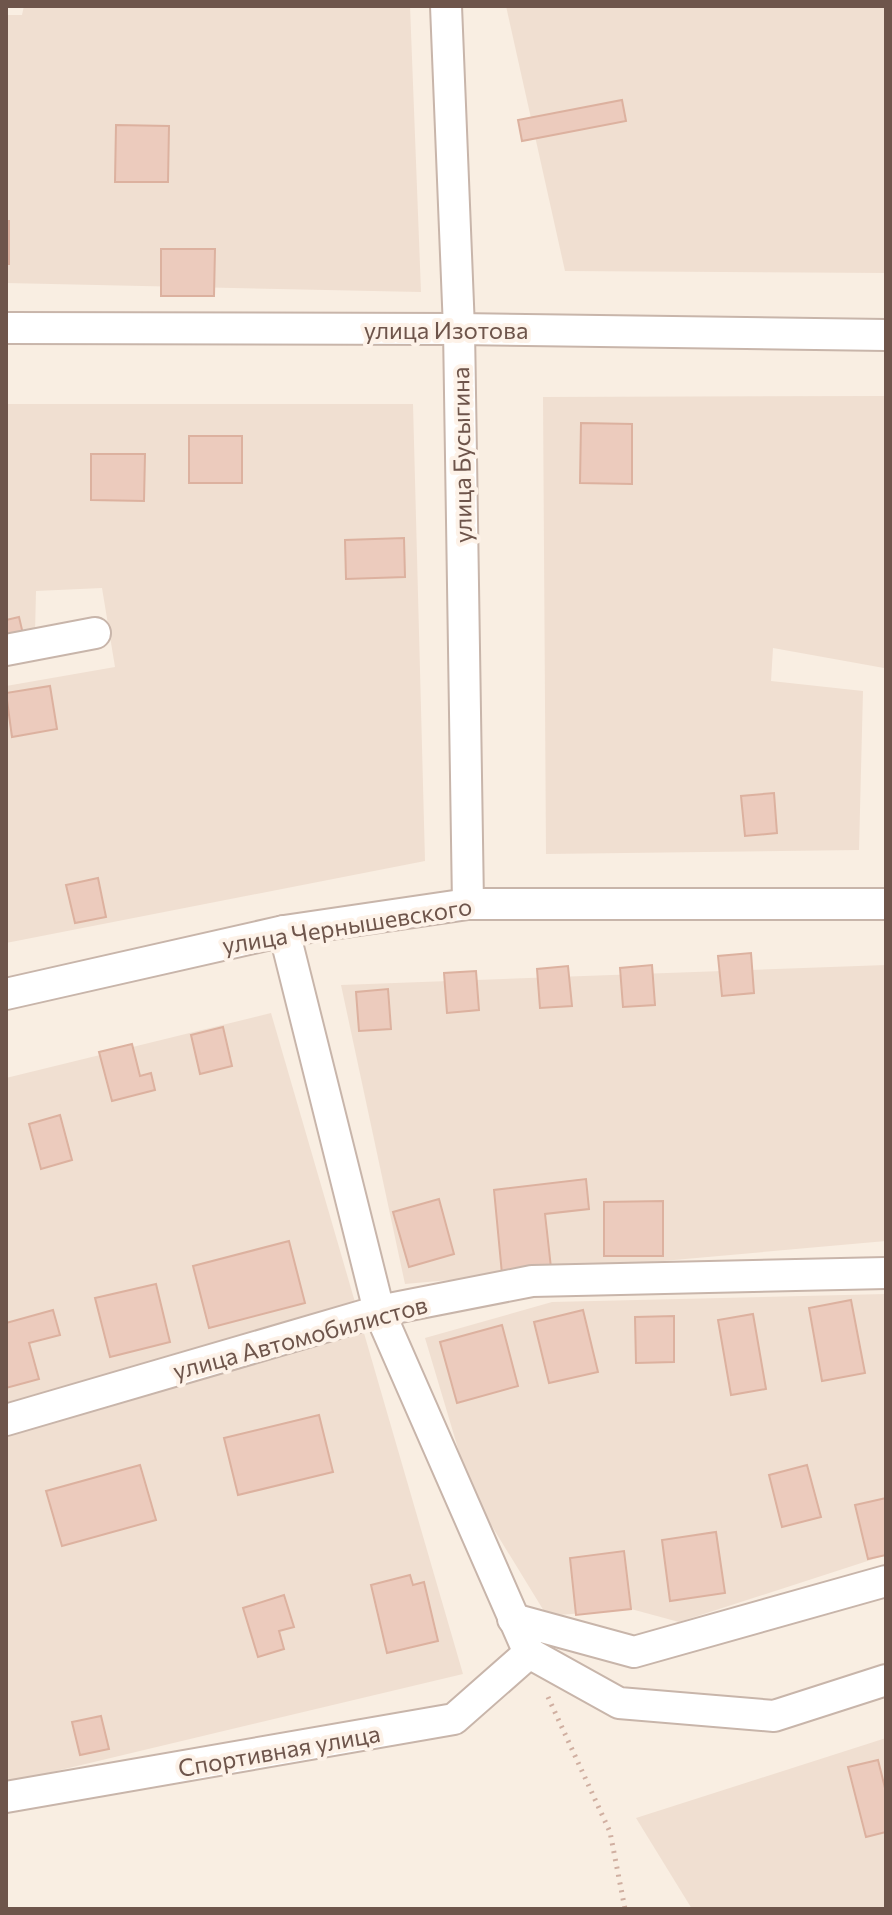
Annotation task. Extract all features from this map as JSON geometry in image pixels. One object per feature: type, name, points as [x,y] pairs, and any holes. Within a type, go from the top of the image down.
[{"type":"street","name":"улица Бусыгина","points":[[446,6],[459,329],[468,904]]},
{"type":"street","name":"улица Изотова","points":[[6,328],[459,329],[886,335]]},
{"type":"street","points":[[6,650],[95,633]]},
{"type":"street","name":"улица Чернышевского","points":[[6,994],[284,931],[468,904],[886,904]]},
{"type":"street","points":[[284,931],[379,1311],[529,1653],[619,1703],[774,1716],[886,1680]]},
{"type":"street","name":"улица Автомобилистов","points":[[6,1420],[379,1311],[532,1281],[886,1273]]},
{"type":"street","points":[[513,1619],[634,1652],[886,1581]]},
{"type":"street","name":"Спортивная улица","points":[[6,1797],[454,1719],[529,1653]]},
{"type":"path","points":[[529,1653],[610,1832],[625,1909]]},
{"type":"shaded area","points":[[24,6],[410,6],[421,292],[6,283],[6,15],[22,15]]},
{"type":"shaded area","points":[[506,6],[886,6],[886,273],[565,271]]},
{"type":"shaded area","points":[[886,396],[886,851],[884,668],[773,648],[771,681],[863,691],[859,850],[546,854],[543,397]]},
{"type":"shaded area","points":[[6,404],[413,404],[425,861],[6,943],[6,686],[115,667],[102,588],[36,591],[35,633],[6,639]]},
{"type":"shaded area","points":[[886,965],[886,1241],[405,1284],[341,985]]},
{"type":"shaded area","points":[[271,1013],[463,1674],[6,1783],[6,1078]]},
{"type":"shaded area","points":[[886,1294],[886,1555],[679,1622],[631,1609],[547,1616],[471,1492],[425,1338],[552,1302]]},
{"type":"shaded area","points":[[886,1738],[886,1909],[692,1909],[636,1818]]},
{"type":"building","points":[[622,100],[626,121],[522,141],[518,120]]},
{"type":"building","points":[[116,125],[169,126],[168,182],[115,182]]},
{"type":"building","points":[[6,221],[9,221],[9,264],[6,264]]},
{"type":"building","points":[[161,249],[215,249],[214,296],[161,296]]},
{"type":"building","points":[[581,423],[632,424],[632,484],[580,483]]},
{"type":"building","points":[[189,436],[242,436],[242,483],[189,483]]},
{"type":"building","points":[[91,454],[145,454],[144,501],[91,500]]},
{"type":"building","points":[[404,538],[405,577],[346,579],[345,540]]},
{"type":"building","points":[[19,617],[23,634],[6,638],[6,620]]},
{"type":"building","points":[[50,686],[57,729],[12,737],[6,693]]},
{"type":"building","points":[[774,793],[777,833],[745,836],[741,796]]},
{"type":"building","points":[[98,878],[106,917],[75,923],[66,885]]},
{"type":"building","points":[[751,953],[754,993],[722,996],[718,956]]},
{"type":"building","points":[[652,965],[655,1005],[623,1007],[620,968]]},
{"type":"building","points":[[568,966],[572,1006],[540,1008],[537,969]]},
{"type":"building","points":[[476,971],[479,1010],[447,1013],[444,973]]},
{"type":"building","points":[[388,989],[391,1029],[359,1031],[356,992]]},
{"type":"building","points":[[223,1027],[232,1066],[200,1074],[191,1035]]},
{"type":"building","points":[[132,1044],[140,1076],[151,1073],[155,1090],[112,1101],[99,1052]]},
{"type":"building","points":[[60,1115],[72,1160],[41,1169],[29,1124]]},
{"type":"building","points":[[586,1179],[589,1209],[545,1214],[551,1268],[502,1274],[494,1190]]},
{"type":"building","points":[[439,1199],[454,1254],[409,1267],[393,1212]]},
{"type":"building","points":[[663,1201],[663,1256],[604,1256],[604,1202]]},
{"type":"building","points":[[289,1241],[305,1303],[209,1328],[193,1266]]},
{"type":"building","points":[[156,1284],[170,1342],[110,1357],[95,1298]]},
{"type":"building","points":[[851,1300],[865,1373],[822,1381],[809,1308]]},
{"type":"building","points":[[53,1310],[60,1335],[29,1343],[39,1379],[6,1388],[6,1323]]},
{"type":"building","points":[[583,1310],[598,1372],[549,1383],[534,1322]]},
{"type":"building","points":[[753,1314],[766,1389],[731,1395],[718,1320]]},
{"type":"building","points":[[674,1316],[674,1362],[636,1363],[635,1317]]},
{"type":"building","points":[[502,1325],[518,1386],[457,1403],[440,1342]]},
{"type":"building","points":[[319,1415],[333,1472],[238,1495],[224,1438]]},
{"type":"building","points":[[140,1465],[156,1520],[62,1546],[46,1491]]},
{"type":"building","points":[[807,1465],[821,1517],[782,1527],[769,1475]]},
{"type":"building","points":[[886,1498],[886,1555],[868,1559],[855,1505]]},
{"type":"building","points":[[716,1532],[725,1593],[670,1601],[662,1540]]},
{"type":"building","points":[[624,1551],[631,1609],[576,1615],[570,1558]]},
{"type":"building","points":[[410,1575],[413,1585],[424,1582],[438,1641],[387,1653],[371,1585]]},
{"type":"building","points":[[284,1595],[294,1627],[279,1631],[284,1649],[258,1657],[243,1608]]},
{"type":"building","points":[[101,1716],[109,1749],[80,1755],[72,1722]]},
{"type":"building","points":[[878,1760],[886,1792],[886,1832],[866,1837],[848,1767]]}]
